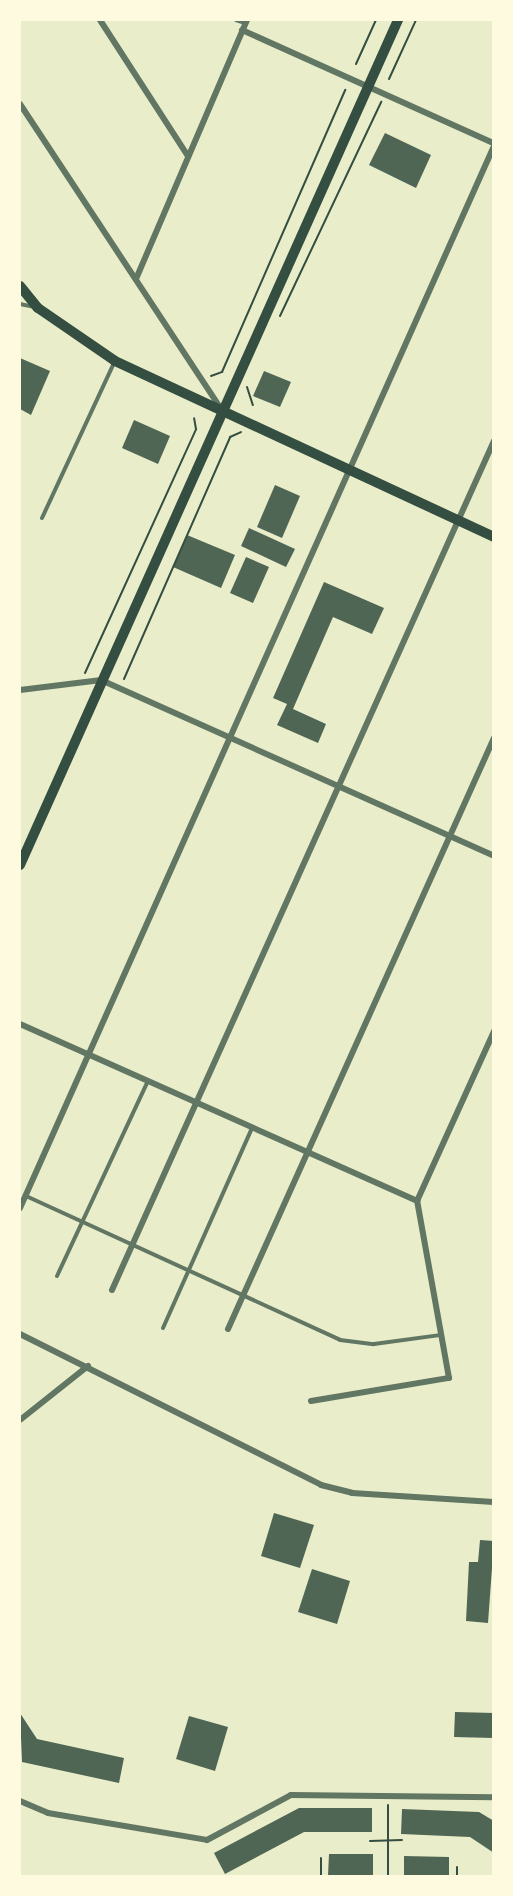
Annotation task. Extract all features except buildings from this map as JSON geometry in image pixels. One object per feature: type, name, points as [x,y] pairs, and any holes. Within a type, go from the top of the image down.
[{"type":"main road","points":[[20,865],[398,20]]},
{"type":"main road","points":[[20,286],[38,308],[115,361],[494,537]]},
{"type":"street","points":[[100,20],[188,156]]},
{"type":"street","points":[[136,279],[246,21]]},
{"type":"street","points":[[20,1208],[494,145],[242,30]]},
{"type":"street","points":[[20,104],[223,410]]},
{"type":"street","points":[[112,1290],[494,441]]},
{"type":"street","points":[[20,690],[101,680],[494,856]]},
{"type":"street","points":[[228,1329],[494,738]]},
{"type":"street","points":[[20,1024],[417,1201]]},
{"type":"street","points":[[311,1401],[449,1378],[417,1201],[494,1031]]},
{"type":"street","points":[[20,1334],[88,1366],[321,1485],[352,1493],[494,1502]]},
{"type":"street","points":[[20,1420],[88,1366]]},
{"type":"street","points":[[20,1801],[48,1813],[207,1839],[291,1795],[388,1799],[494,1797]]},
{"type":"lane","points":[[236,20],[246,21]]},
{"type":"lane","points":[[20,304],[38,308]]},
{"type":"lane","points":[[42,518],[115,361]]},
{"type":"lane","points":[[57,1276],[148,1081]]},
{"type":"lane","points":[[163,1328],[187,1269],[252,1128]]},
{"type":"lane","points":[[25,1196],[244,1294],[340,1340],[374,1344],[441,1335]]},
{"type":"path","points":[[356,64],[376,20]]},
{"type":"path","points":[[389,79],[416,20]]},
{"type":"path","points":[[222,372],[345,90]]},
{"type":"path","points":[[276,324],[381,102]]},
{"type":"path","points":[[252,377],[247,387],[253,405]]},
{"type":"path","points":[[85,673],[196,429],[194,418]]},
{"type":"path","points":[[123,681],[230,437],[241,432]]},
{"type":"path","points":[[388,1799],[388,1876]]},
{"type":"path","points":[[370,1841],[402,1840]]},
{"type":"path","points":[[321,1858],[321,1876]]},
{"type":"path","points":[[457,1867],[457,1876]]}]
